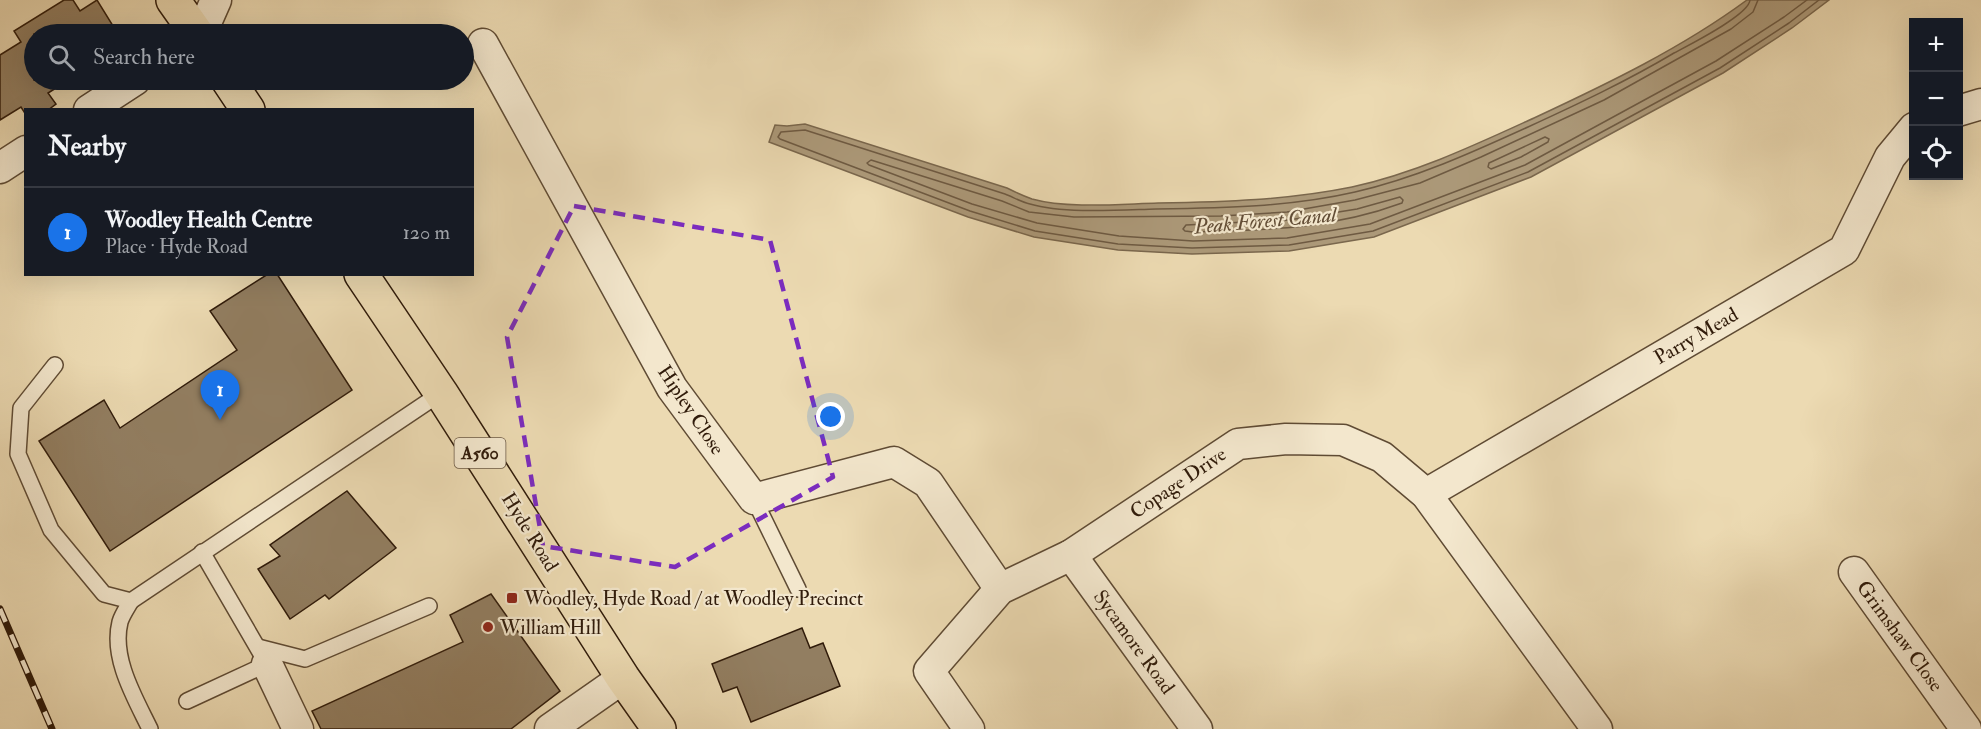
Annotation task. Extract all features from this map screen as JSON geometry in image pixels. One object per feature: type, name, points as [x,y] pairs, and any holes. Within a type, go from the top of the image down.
[{"type":"main road","points":[[173,0],[191,24]]},
{"type":"main road","points":[[235,90],[247,108]]},
{"type":"main road","name":"Hyde Road","points":[[362,276],[441,393],[623,678],[659,729]]},
{"type":"street","points":[[204,24],[216,0]]},
{"type":"street","name":"Hipley Close","points":[[483,44],[672,388],[754,499]]},
{"type":"street","points":[[92,108],[120,90]]},
{"type":"street","points":[[1963,110],[1981,104]]},
{"type":"street","name":"Parry Mead","points":[[1426,494],[1844,250],[1890,157],[1909,134]]},
{"type":"street","points":[[0,168],[24,152]]},
{"type":"street","name":"Copage Drive","points":[[969,729],[929,670],[1000,589],[1071,555],[1238,444],[1286,439],[1343,440],[1382,457],[1426,494],[1597,729]]},
{"type":"street","points":[[754,499],[894,462],[928,483],[1000,589]]},
{"type":"street","name":"Sycamore Road","points":[[1071,555],[1197,729]]},
{"type":"street","name":"Grimshaw Close","points":[[1854,572],[1966,729]]},
{"type":"street","points":[[263,655],[298,729]]},
{"type":"street","points":[[550,729],[623,678]]},
{"type":"lane","points":[[55,365],[21,408],[18,454],[51,530],[104,594],[131,601]]},
{"type":"lane","points":[[150,729],[126,675],[119,647],[120,622],[131,601],[441,393]]},
{"type":"lane","points":[[754,499],[798,589]]},
{"type":"lane","points":[[202,552],[263,655]]},
{"type":"lane","points":[[187,701],[263,655],[305,659],[429,606]]},
{"type":"highlighted area","points":[[574,206],[770,240],[833,477],[675,567],[543,546],[507,337]]},
{"type":"water","name":"Peak Forest Canal","points":[[1747,0],[1829,0],[1792,28],[1723,73],[1531,177],[1374,237],[1289,251],[1192,254],[1118,250],[1034,237],[968,217],[769,142],[775,125],[805,124],[1007,188],[1032,199],[1062,204],[1094,205],[1280,198],[1352,187],[1399,174],[1445,157],[1512,128],[1644,64],[1697,34]]},
{"type":"building","points":[[64,0],[73,0],[80,11],[97,0],[112,24],[25,24]]},
{"type":"building","points":[[24,25],[24,90],[53,90],[48,93],[56,104],[51,108],[24,108],[24,112],[21,107],[0,120],[0,55],[21,42],[14,31]]},
{"type":"building","points":[[265,276],[278,276],[352,390],[110,551],[39,441],[104,400],[120,428],[237,350],[210,311]]},
{"type":"building","points":[[347,491],[396,548],[329,599],[325,595],[290,619],[258,569],[280,556],[270,545]]},
{"type":"building","points":[[491,594],[560,691],[511,729],[321,729],[312,711],[463,642],[450,615]]},
{"type":"building","points":[[802,628],[810,648],[823,643],[840,686],[751,722],[737,687],[723,692],[712,664]]},
{"type":"railway","points":[[0,609],[52,729]]},
{"type":"place","name":"Woodley Health Centre","points":[[220,420]]},
{"type":"place","name":"Woodley, Hyde Road / at Woodley Precinct","points":[[512,598]]},
{"type":"place","name":"William Hill","points":[[488,627]]}]
